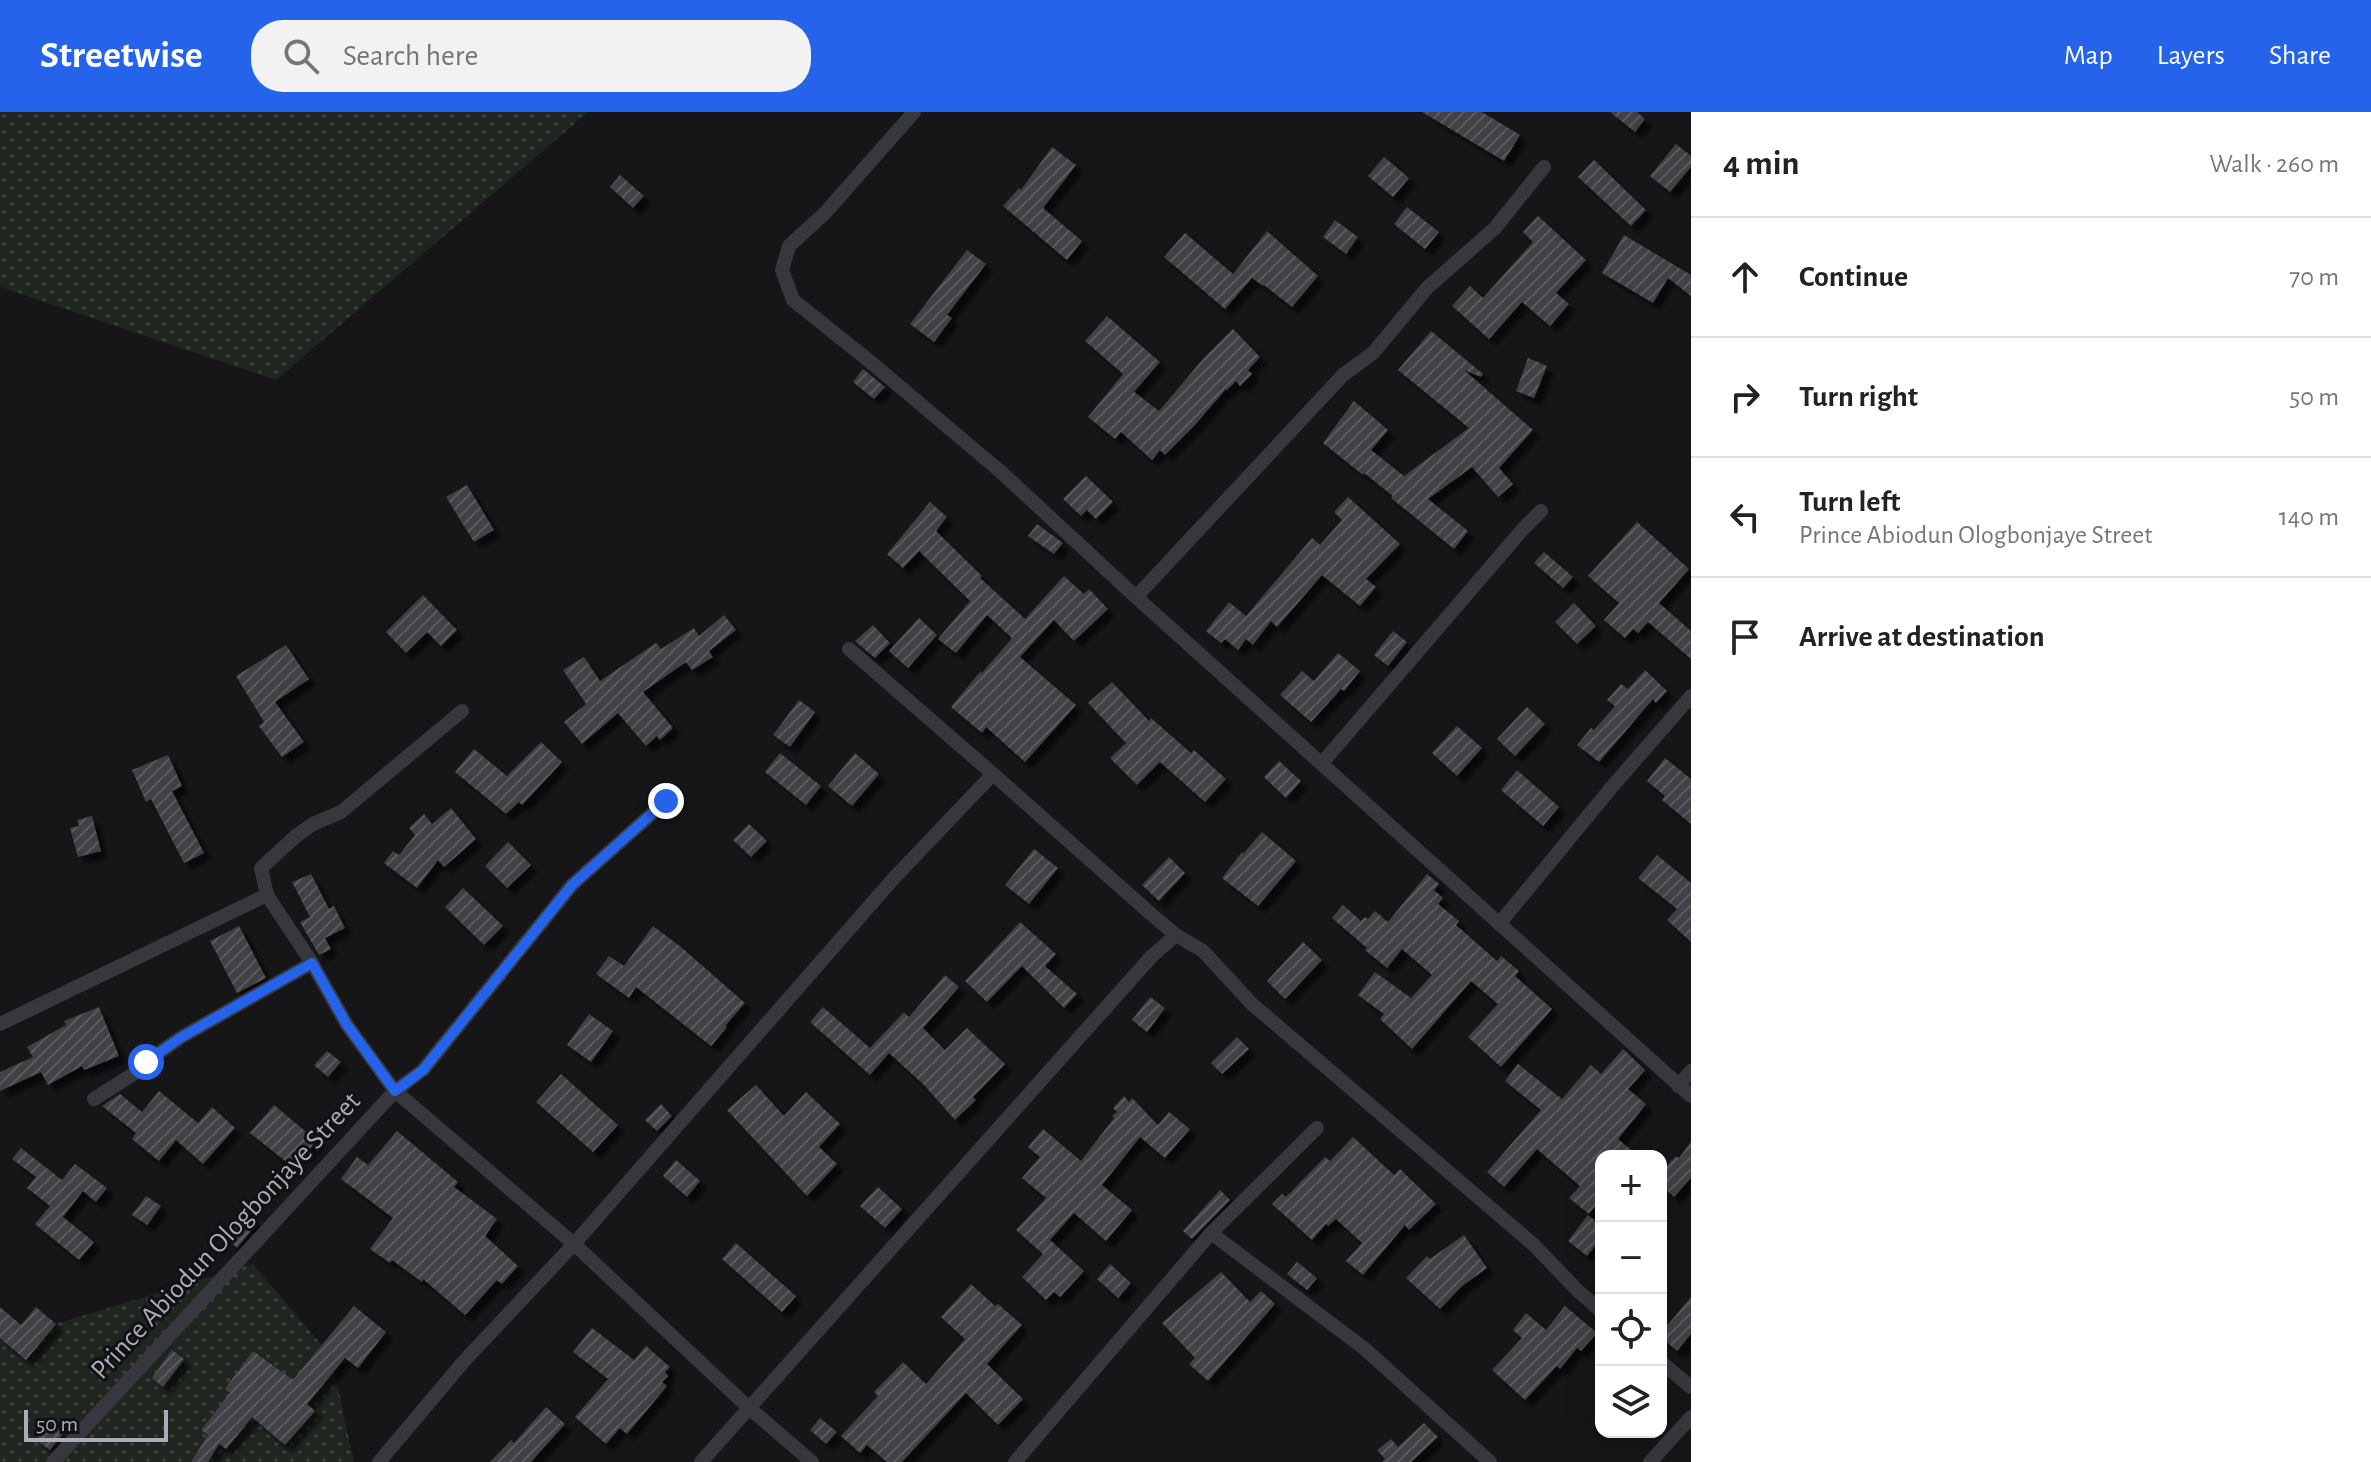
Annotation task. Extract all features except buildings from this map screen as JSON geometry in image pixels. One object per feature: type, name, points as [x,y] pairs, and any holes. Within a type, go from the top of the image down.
[{"type":"street","points":[[914,112],[825,213],[789,246],[782,270],[793,300],[1001,472],[1691,1096]]},
{"type":"street","points":[[1136,597],[1343,375],[1373,353],[1427,288],[1495,228],[1544,167]]},
{"type":"street","points":[[1322,763],[1541,511]]},
{"type":"street","points":[[849,649],[1176,935],[1203,951],[1252,1004],[1534,1245],[1595,1306]]},
{"type":"street","points":[[1499,924],[1691,696]]},
{"type":"street","points":[[462,711],[341,812],[313,824],[261,868],[267,895],[312,963],[347,1025],[395,1091],[574,1244],[748,1407],[812,1462]]},
{"type":"street","points":[[379,1462],[465,1360],[574,1244],[894,878],[993,774]]},
{"type":"street","name":"Prince Abiodun Ologbonjaye Street","points":[[53,1462],[395,1091],[423,1070],[572,885],[666,801]]},
{"type":"street","points":[[0,1024],[267,895]]},
{"type":"street","points":[[701,1462],[1151,957],[1176,935]]},
{"type":"street","points":[[94,1099],[138,1071],[180,1038],[312,963]]},
{"type":"street","points":[[1678,1086],[1691,1071]]},
{"type":"street","points":[[1015,1462],[1211,1233],[1317,1128]]},
{"type":"street","points":[[1211,1233],[1365,1349],[1490,1462]]},
{"type":"street","points":[[1666,1366],[1691,1387]]},
{"type":"street","points":[[1650,1462],[1691,1417]]},
{"type":"shaded area","points":[[0,112],[588,112],[276,380],[0,287]]},
{"type":"shaded area","points":[[253,1264],[331,1356],[354,1462],[0,1462],[0,1341]]},
{"type":"route","points":[[146,1062],[180,1038],[312,963],[347,1025],[395,1091],[423,1070],[572,885],[666,801]]}]
